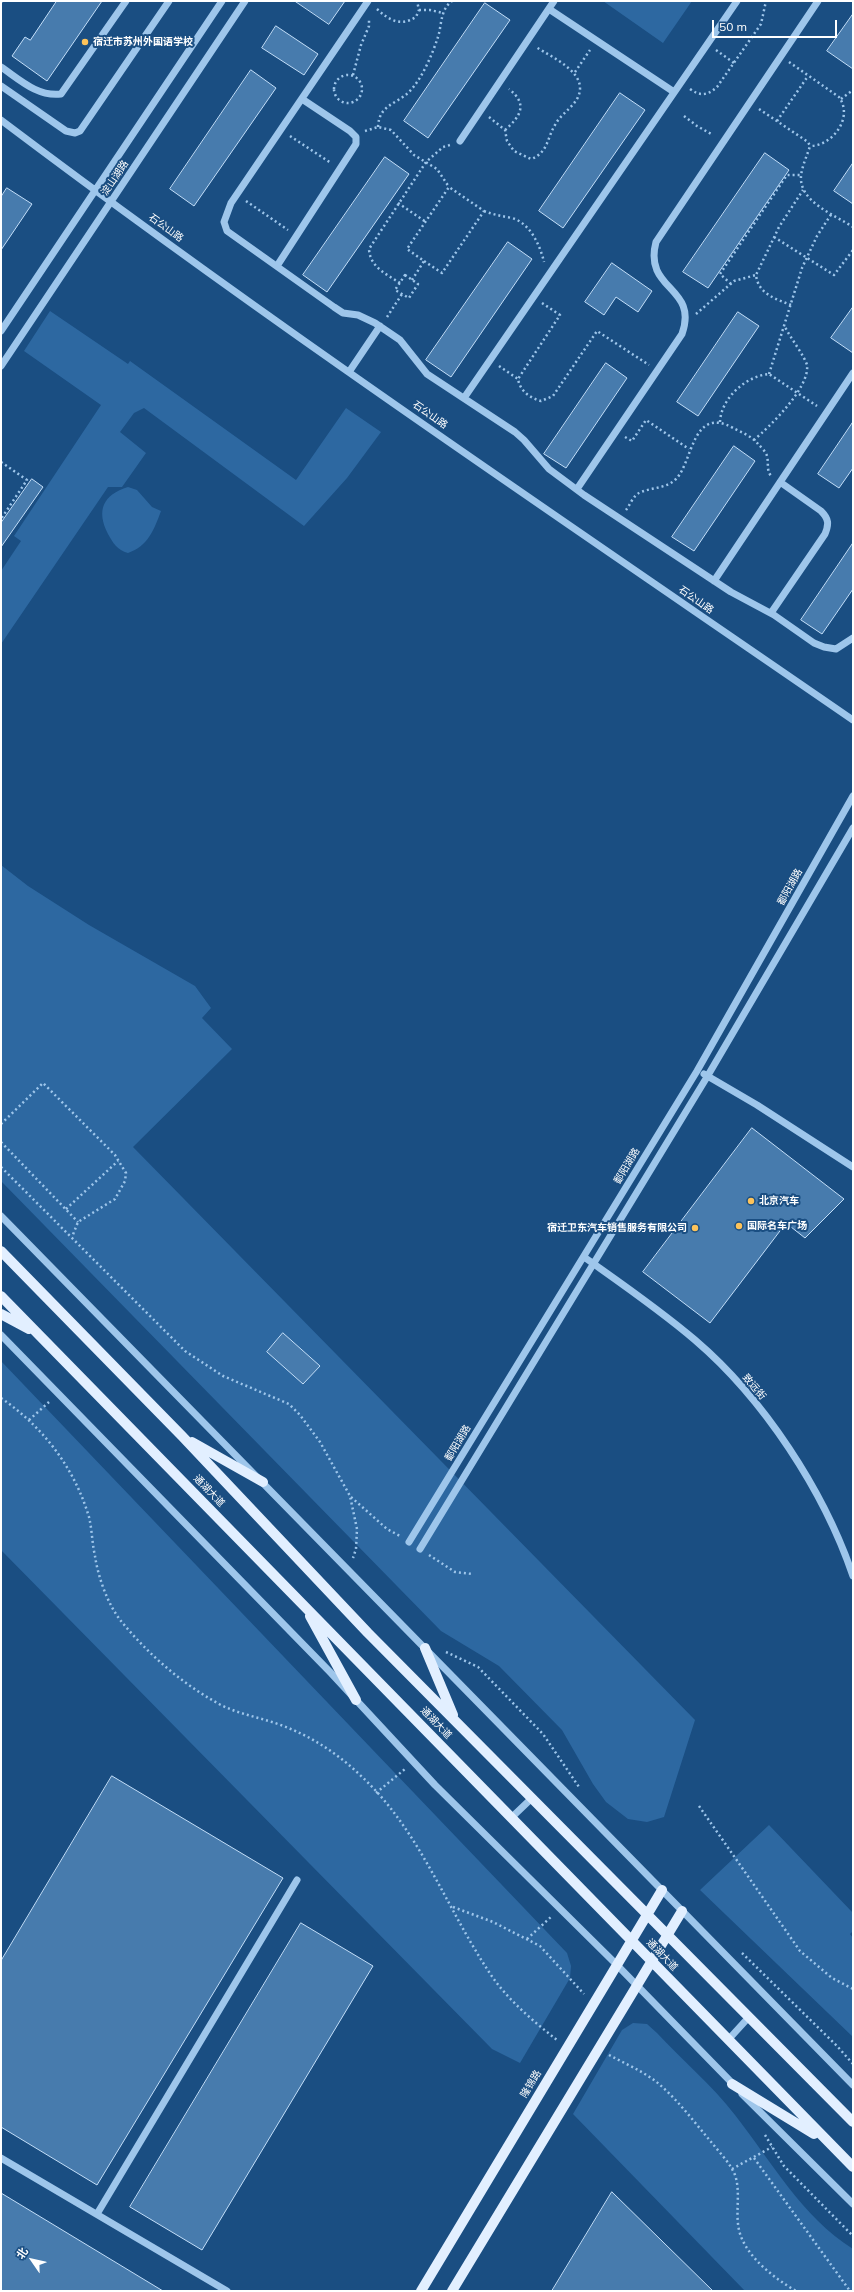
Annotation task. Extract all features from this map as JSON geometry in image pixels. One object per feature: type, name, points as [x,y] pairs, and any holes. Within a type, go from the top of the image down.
[{"type":"main road","name":"通湖大道","points":[[1,1251],[182,1436],[359,1624],[853,2122]]},
{"type":"main road","name":"通湖大道","points":[[1,1296],[853,2167]]},
{"type":"main road","points":[[1,1314],[40,1335]]},
{"type":"main road","points":[[182,1436],[263,1482]]},
{"type":"main road","points":[[303,1604],[356,1700]]},
{"type":"main road","points":[[425,1648],[455,1721]]},
{"type":"main road","name":"隆锦路","points":[[421,2291],[616,1964],[662,1890]]},
{"type":"main road","points":[[452,2291],[682,1910]]},
{"type":"main road","points":[[732,2084],[828,2142]]},
{"type":"street","points":[[1,67],[37,91],[50,96],[60,94],[126,1]]},
{"type":"street","points":[[1,86],[66,131],[75,133],[80,130],[169,1]]},
{"type":"street","name":"淀山湖路","points":[[1,331],[222,1]]},
{"type":"street","name":"淀山湖路","points":[[1,366],[245,1]]},
{"type":"street","points":[[368,1],[226,212],[224,222],[227,231],[343,313],[358,315],[380,326],[400,340],[427,374],[515,432],[524,440],[549,469],[714,581],[771,613],[814,643],[824,647],[836,649],[853,638]]},
{"type":"street","points":[[460,141],[554,1]]},
{"type":"street","points":[[464,398],[737,1]]},
{"type":"street","points":[[577,489],[682,334],[686,322],[685,308],[679,297],[658,275],[652,254],[656,242],[818,1]]},
{"type":"street","points":[[549,9],[674,92]]},
{"type":"street","points":[[277,266],[341,170],[356,144],[356,137],[350,131],[302,99]]},
{"type":"street","name":"石公山路","points":[[1,120],[95,190],[349,372],[853,720]]},
{"type":"street","points":[[349,372],[380,326]]},
{"type":"street","points":[[714,581],[853,373]]},
{"type":"street","points":[[771,613],[825,534],[828,525],[827,517],[821,511],[780,482]]},
{"type":"street","name":"鄱阳湖路","points":[[409,1542],[698,1071],[853,796]]},
{"type":"street","points":[[420,1549],[707,1077],[853,828]]},
{"type":"street","points":[[698,1071],[804,1134],[853,1167]]},
{"type":"street","points":[[1,1216],[853,2085]]},
{"type":"street","name":"致远街","points":[[584,1257],[662,1312],[697,1341],[726,1370],[756,1405],[805,1473],[824,1506],[842,1543],[853,1576]]},
{"type":"street","points":[[1,1335],[356,1700],[435,1785],[616,1964],[732,2084],[853,2204]]},
{"type":"street","points":[[511,1818],[532,1798]]},
{"type":"street","points":[[97,2214],[297,1880]]},
{"type":"street","points":[[728,2040],[749,2017]]},
{"type":"street","points":[[1,2158],[227,2291]]},
{"type":"path","points":[[368,1],[388,18],[397,22],[412,20],[416,17],[419,10],[416,1]]},
{"type":"path","points":[[353,75],[361,44],[369,26],[368,1]]},
{"type":"path","points":[[378,127],[380,114],[384,108],[407,94],[418,79],[438,37],[443,14],[452,1]]},
{"type":"path","points":[[681,83],[695,92],[707,94],[717,88],[761,24],[766,1]]},
{"type":"path","points":[[419,10],[430,10],[443,14]]},
{"type":"path","points":[[575,72],[597,40]]},
{"type":"path","points":[[481,110],[505,130],[508,141],[514,151],[531,159],[542,153],[555,124],[578,98],[580,90],[575,72],[528,41]]},
{"type":"path","points":[[707,44],[734,63]]},
{"type":"path","points":[[781,56],[841,99],[844,112],[837,132],[821,146],[810,146]]},
{"type":"path","points":[[353,75],[360,82],[362,91],[353,102],[343,102],[336,97],[334,83],[340,76],[353,75]]},
{"type":"path","points":[[777,121],[808,76]]},
{"type":"path","points":[[500,82],[512,92],[521,103],[521,108],[517,117],[505,130]]},
{"type":"path","points":[[841,99],[853,90]]},
{"type":"path","points":[[750,102],[808,142],[810,146]]},
{"type":"path","points":[[684,116],[723,142]]},
{"type":"path","points":[[356,137],[364,131],[378,127],[391,130],[410,151],[437,169],[449,187],[484,211],[514,219],[525,225],[533,235],[543,258],[547,277]]},
{"type":"path","points":[[281,130],[341,170]]},
{"type":"path","points":[[400,283],[376,267],[371,261],[369,249],[426,162],[443,147],[460,141]]},
{"type":"path","points":[[810,146],[801,175],[803,190],[808,199],[853,227]]},
{"type":"path","points":[[731,284],[720,274],[787,175],[801,175]]},
{"type":"path","points":[[449,187],[407,249],[424,261],[442,273],[484,211]]},
{"type":"path","points":[[791,305],[764,291],[757,282],[756,275],[774,237],[803,190]]},
{"type":"path","points":[[237,195],[296,236]]},
{"type":"path","points":[[398,203],[426,222]]},
{"type":"path","points":[[769,374],[806,259],[832,213]]},
{"type":"path","points":[[774,237],[806,259],[834,275],[853,250]]},
{"type":"path","points":[[412,280],[424,261]]},
{"type":"path","points":[[405,275],[418,284],[409,298],[395,290],[400,283],[405,275]]},
{"type":"path","points":[[686,322],[731,284],[756,275]]},
{"type":"path","points":[[380,326],[402,294]]},
{"type":"path","points":[[534,297],[560,315],[518,379],[519,385],[529,397],[541,401],[553,396],[597,332],[658,370]]},
{"type":"path","points":[[754,440],[781,414],[798,392],[806,374],[807,365],[785,327]]},
{"type":"path","points":[[490,360],[518,379]]},
{"type":"path","points":[[720,422],[723,408],[733,394],[750,380],[760,375],[769,374],[827,412]]},
{"type":"path","points":[[616,431],[632,441],[646,420],[689,449]]},
{"type":"path","points":[[621,519],[639,493],[669,484],[675,480],[680,473],[689,449],[705,427],[720,422],[754,440],[767,455],[767,469],[770,475],[780,482]]},
{"type":"path","points":[[1,462],[27,480],[1,519]]},
{"type":"path","points":[[1,1124],[43,1083],[115,1155],[126,1173],[125,1181],[115,1199],[78,1222],[72,1237]]},
{"type":"path","points":[[1,1142],[78,1222]]},
{"type":"path","points":[[66,1209],[118,1161]]},
{"type":"path","points":[[1,1167],[185,1351],[223,1376],[289,1404],[300,1415],[320,1442],[350,1496],[357,1529],[356,1549],[352,1562]]},
{"type":"path","points":[[1,1398],[29,1420],[61,1456],[75,1481],[89,1518],[95,1559],[109,1600],[119,1619],[141,1644],[174,1674],[220,1704],[303,1734],[336,1754],[361,1776],[408,1832],[491,1976],[516,2005],[567,2047]]},
{"type":"path","points":[[29,1420],[52,1399]]},
{"type":"path","points":[[376,1793],[405,1768]]},
{"type":"path","points":[[699,1806],[800,1950],[832,1978],[853,1989]]},
{"type":"path","points":[[452,1907],[492,1922],[540,1946],[592,2004]]},
{"type":"path","points":[[528,1939],[552,1916]]},
{"type":"path","points":[[597,2050],[631,2066],[655,2081],[686,2111],[732,2169],[737,2184],[739,2230],[744,2241],[752,2254],[769,2273],[796,2291]]},
{"type":"path","points":[[732,2169],[772,2147]]},
{"type":"path","points":[[754,2158],[850,2291]]},
{"type":"shaded area","points":[[603,1],[692,1],[663,43]]},
{"type":"shaded area","points":[[50,311],[128,364],[130,361],[296,480],[346,408],[381,432],[347,478],[304,526],[144,408],[134,413],[120,432],[146,453],[122,487],[108,487],[1,644],[1,571],[21,541],[14,536],[101,405],[24,351]]},
{"type":"shaded area","points":[[128,487],[137,490],[152,507],[161,511],[153,531],[145,542],[135,550],[128,553],[118,548],[108,534],[104,525],[102,511],[104,504],[113,494]]},
{"type":"shaded area","points":[[1,865],[28,886],[89,925],[195,986],[211,1008],[202,1018],[232,1049],[133,1147],[695,1720],[664,1817],[647,1822],[628,1819],[606,1802],[593,1784],[562,1730],[499,1666],[441,1631],[1,1181]]},
{"type":"shaded area","points":[[1,1361],[567,1953],[571,1966],[570,1978],[520,2063],[492,2049],[1,1550]]},
{"type":"shaded area","points":[[769,1825],[853,1913],[853,1931],[850,1934],[853,1938],[853,2037],[700,1890]]},
{"type":"shaded area","points":[[633,2023],[647,2024],[707,2083],[735,2115],[788,2187],[818,2221],[853,2249],[853,2291],[745,2291],[573,2114],[622,2030]]},
{"type":"building","points":[[57,1],[102,1],[47,81],[12,56],[25,37],[30,40]]},
{"type":"building","points":[[295,1],[345,1],[329,24]]},
{"type":"building","points":[[485,3],[510,20],[428,138],[404,121]]},
{"type":"building","points":[[853,14],[853,69],[827,51]]},
{"type":"building","points":[[276,26],[318,54],[304,75],[262,48]]},
{"type":"building","points":[[251,70],[276,88],[194,206],[170,189]]},
{"type":"building","points":[[620,93],[645,110],[563,228],[539,211]]},
{"type":"building","points":[[765,153],[789,170],[708,288],[683,272]]},
{"type":"building","points":[[385,157],[409,174],[327,292],[303,275]]},
{"type":"building","points":[[853,163],[853,204],[834,191]]},
{"type":"building","points":[[7,188],[32,204],[1,250],[1,197]]},
{"type":"building","points":[[508,242],[532,259],[451,377],[426,360]]},
{"type":"building","points":[[612,263],[652,291],[638,312],[616,297],[604,315],[585,302]]},
{"type":"building","points":[[853,307],[853,353],[831,338]]},
{"type":"building","points":[[738,312],[759,326],[698,416],[677,402]]},
{"type":"building","points":[[606,363],[627,378],[566,468],[544,454]]},
{"type":"building","points":[[853,422],[853,468],[839,488],[818,474]]},
{"type":"building","points":[[734,446],[755,461],[694,551],[672,537]]},
{"type":"building","points":[[32,479],[43,487],[1,547],[1,523]]},
{"type":"building","points":[[853,543],[853,589],[822,634],[801,620]]},
{"type":"building","points":[[752,1128],[844,1199],[805,1238],[786,1223],[710,1323],[643,1272]]},
{"type":"building","points":[[283,1333],[320,1366],[303,1384],[267,1352]]},
{"type":"building","points":[[112,1776],[283,1878],[97,2185],[1,2127],[1,1961]]},
{"type":"building","points":[[301,1923],[373,1966],[202,2250],[130,2207]]},
{"type":"building","points":[[612,2192],[713,2291],[552,2291]]},
{"type":"building","points":[[1,2193],[163,2291],[1,2291]]},
{"type":"place","name":"宿迁市苏州外国语学校","points":[[85,42]]},
{"type":"place","name":"北京汽车","points":[[751,1201]]},
{"type":"place","name":"国际名车广场","points":[[739,1226]]},
{"type":"place","name":"宿迁卫东汽车销售服务有限公司","points":[[695,1228]]}]
